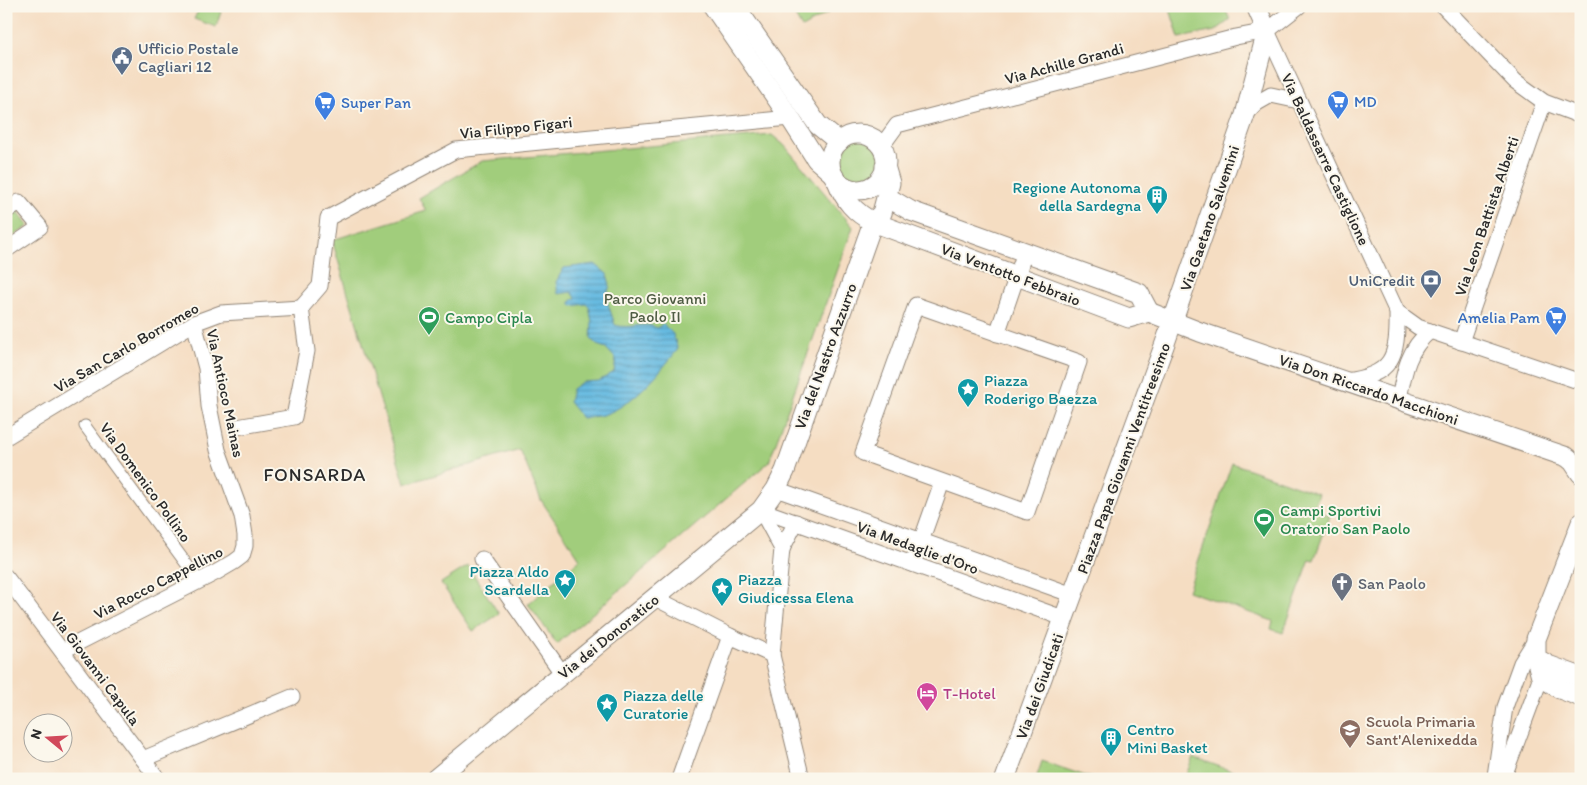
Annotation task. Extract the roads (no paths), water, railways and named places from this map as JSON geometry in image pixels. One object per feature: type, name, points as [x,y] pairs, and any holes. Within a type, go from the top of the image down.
[{"type":"street","points":[[713,6],[790,118],[816,160],[849,189],[856,190],[868,188],[878,182],[885,166]]},
{"type":"street","points":[[735,6],[818,125],[839,142]]},
{"type":"street","name":"Via Baldassarre Castiglione","points":[[1256,6],[1397,312]]},
{"type":"street","points":[[1267,31],[1299,6]]},
{"type":"street","points":[[1443,6],[1515,81],[1544,102],[1581,116]]},
{"type":"street","name":"Via Gaetano Salvemini","points":[[1172,321],[1245,115],[1267,31]]},
{"type":"street","name":"Via Achille Grandi","points":[[881,147],[897,125],[1256,32],[1267,31]]},
{"type":"street","points":[[1245,115],[1257,103],[1271,95],[1299,101]]},
{"type":"street","name":"Via Leon Battista Alberti","points":[[1461,342],[1544,102]]},
{"type":"street","name":"Via Filippo Figari","points":[[301,308],[320,286],[328,218],[456,150],[790,118]]},
{"type":"street","points":[[835,177],[830,158],[833,149],[848,136],[861,135],[869,137],[876,141],[885,156],[885,166],[890,183],[887,197]]},
{"type":"street","name":"Via Ventotto Febbraio","points":[[835,177],[844,197],[854,209],[860,216],[873,222],[1129,318],[1149,312],[1139,294],[911,211],[887,197]]},
{"type":"street","name":"Via del Nastro Azzurro","points":[[776,489],[873,222],[882,213],[887,197]]},
{"type":"street","points":[[6,212],[19,202],[40,227],[6,250]]},
{"type":"street","points":[[997,334],[1025,252]]},
{"type":"street","points":[[916,305],[997,334],[1079,362],[1027,512],[863,453],[916,305]]},
{"type":"street","name":"Via San Carlo Borromeo","points":[[6,438],[194,323],[221,313],[301,308]]},
{"type":"street","name":"Via Antioco Mainas","points":[[237,427],[294,417],[307,351],[301,308]]},
{"type":"street","points":[[1149,312],[1172,321]]},
{"type":"street","points":[[1397,312],[1418,327],[1581,382]]},
{"type":"street","points":[[1345,381],[1382,371],[1387,365],[1396,344],[1397,312]]},
{"type":"street","name":"Via Don Riccardo Macchioni","points":[[1172,321],[1399,399],[1574,454]]},
{"type":"street","name":"Piazza Papa Giovanni Ventitreesimo","points":[[1073,595],[1172,321]]},
{"type":"street","name":"Via Antioco Mainas","points":[[194,323],[206,368],[209,406],[218,450],[242,516],[245,546],[242,556]]},
{"type":"street","points":[[1399,399],[1412,352],[1419,340],[1430,331]]},
{"type":"street","name":"Via Domenico Pollino","points":[[85,426],[199,581]]},
{"type":"street","points":[[1574,454],[1576,465],[1581,474]]},
{"type":"street","points":[[913,564],[942,482]]},
{"type":"street","name":"Via dei Donoratico","points":[[434,779],[761,510],[776,489]]},
{"type":"street","name":"Via Medaglie d'Oro","points":[[776,489],[1073,595]]},
{"type":"street","points":[[761,510],[782,549]]},
{"type":"street","name":"Via Medaglie d'Oro","points":[[761,510],[1064,618]]},
{"type":"street","points":[[796,522],[782,549],[772,655],[802,779]]},
{"type":"street","points":[[1496,779],[1505,707],[1521,663],[1536,639],[1581,523]]},
{"type":"street","name":"Via Rocco Cappellino","points":[[62,651],[199,581],[242,556]]},
{"type":"street","points":[[482,559],[562,673]]},
{"type":"street","points":[[976,587],[985,563]]},
{"type":"street","name":"Via Giovanni Capula","points":[[6,577],[158,779]]},
{"type":"street","name":"Via dei Giudicati","points":[[1005,779],[1073,595]]},
{"type":"street","points":[[655,598],[772,655]]},
{"type":"street","points":[[679,779],[730,636]]},
{"type":"street","points":[[1503,779],[1541,677],[1536,658],[1536,639]]},
{"type":"street","points":[[1536,658],[1548,665],[1581,677]]},
{"type":"street","points":[[1541,677],[1560,689],[1581,697]]},
{"type":"street","points":[[143,759],[292,697]]},
{"type":"water","points":[[595,264],[607,274],[610,285],[606,298],[615,325],[626,327],[647,325],[657,328],[663,324],[673,334],[678,349],[653,379],[621,407],[609,413],[582,418],[569,402],[572,389],[582,382],[599,381],[614,372],[616,359],[606,348],[597,345],[591,339],[592,322],[589,306],[586,304],[572,306],[570,302],[576,298],[572,292],[558,294],[556,282],[564,268]]},
{"type":"place","name":"Ufficio Postale Cagliari 12","points":[[122,76]]},
{"type":"place","name":"MD","points":[[1338,120]]},
{"type":"place","name":"Super Pan","points":[[325,121]]},
{"type":"place","name":"Regione Autonoma della Sardegna","points":[[1157,215]]},
{"type":"place","name":"UniCredit","points":[[1431,299]]},
{"type":"place","name":"Campo Cipla","points":[[429,336]]},
{"type":"place","name":"Amelia Pam","points":[[1556,336]]},
{"type":"place","name":"Piazza Roderigo Baezza","points":[[968,408]]},
{"type":"place","name":"Campi Sportivi Oratorio San Paolo","points":[[1264,538]]},
{"type":"place","name":"Piazza Aldo Scardella","points":[[565,599]]},
{"type":"place","name":"San Paolo","points":[[1342,602]]},
{"type":"place","name":"Piazza Giudicessa Elena","points":[[722,607]]},
{"type":"place","name":"T-Hotel","points":[[927,712]]},
{"type":"place","name":"Piazza delle Curatorie","points":[[607,723]]},
{"type":"place","name":"Scuola Primaria Sant'Alenixedda","points":[[1350,749]]},
{"type":"place","name":"Centro Mini Basket","points":[[1111,757]]},
{"type":"district","name":"FONSARDA","points":[[315,474]]},
{"type":"park label","name":"Parco Giovanni Paolo II","points":[[655,307]]}]
